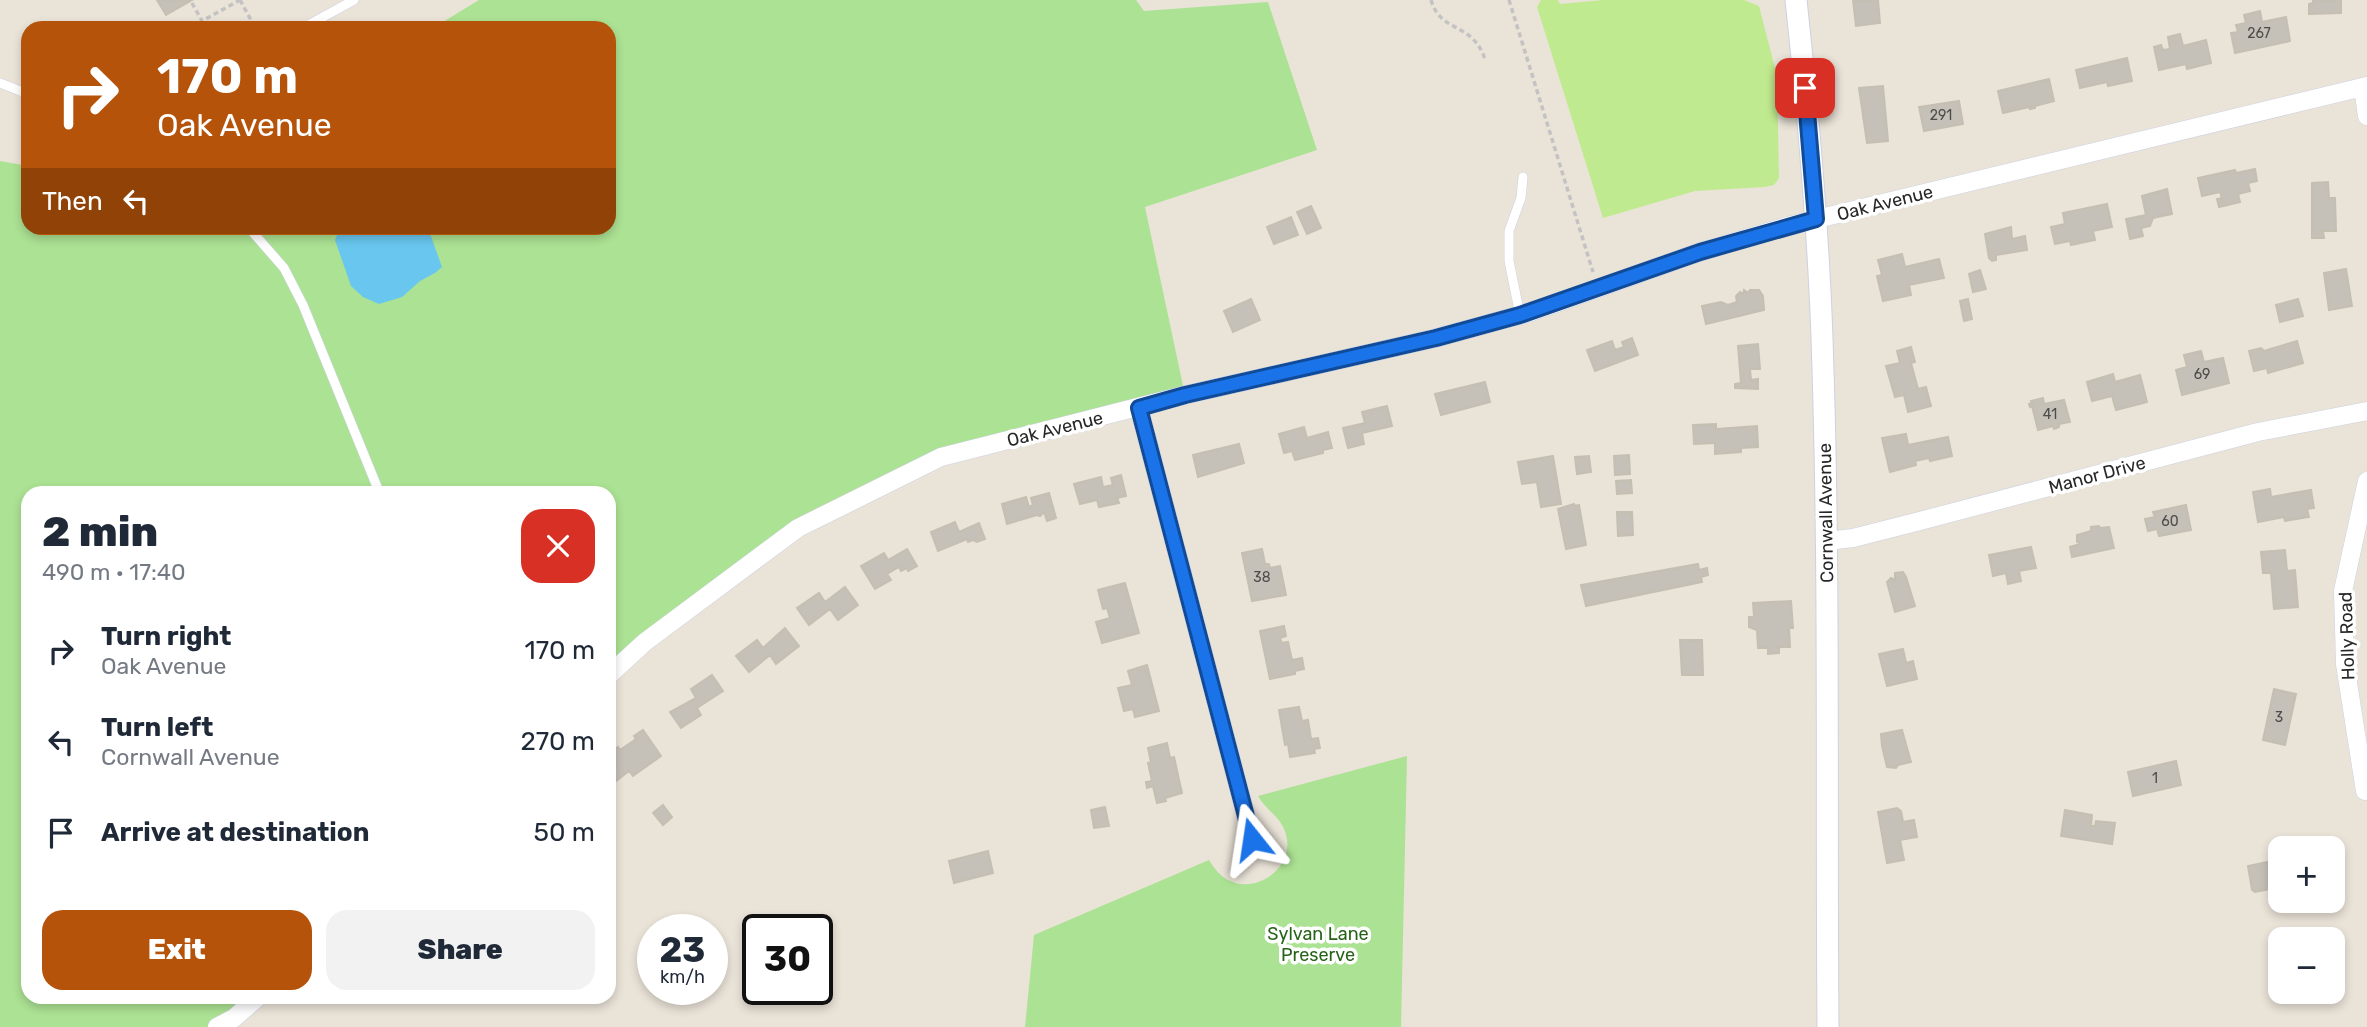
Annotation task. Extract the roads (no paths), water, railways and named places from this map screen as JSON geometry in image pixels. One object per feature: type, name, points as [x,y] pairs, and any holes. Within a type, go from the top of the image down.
[{"type":"street","name":"Cornwall Avenue","points":[[1796,0],[1816,219],[1822,336],[1827,541],[1828,1027]]},
{"type":"street","name":"Oak Avenue","points":[[616,669],[645,642],[798,528],[941,457],[1185,395],[1436,338],[1520,315],[1713,248],[1816,219],[2365,86]]},
{"type":"street","points":[[2365,86],[2367,116]]},
{"type":"street","points":[[1139,408],[1252,839]]},
{"type":"street","name":"Manor Drive","points":[[1827,541],[1853,538],[2258,432],[2367,411]]},
{"type":"street","name":"Holly Road","points":[[2365,791],[2345,664],[2343,591],[2367,481]]},
{"type":"street","points":[[217,1027],[235,1023],[252,1004]]},
{"type":"lane","points":[[316,21],[354,0]]},
{"type":"lane","points":[[0,83],[21,90]]},
{"type":"lane","points":[[1520,315],[1509,261],[1509,231],[1521,198],[1523,177]]},
{"type":"lane","points":[[255,235],[284,268],[303,305],[377,486]]},
{"type":"water","points":[[337,235],[431,235],[442,267],[402,297],[379,304],[363,297],[351,286],[335,240]]},
{"type":"park label","name":"Sylvan Lane Preserve","points":[[1318,944]]}]
